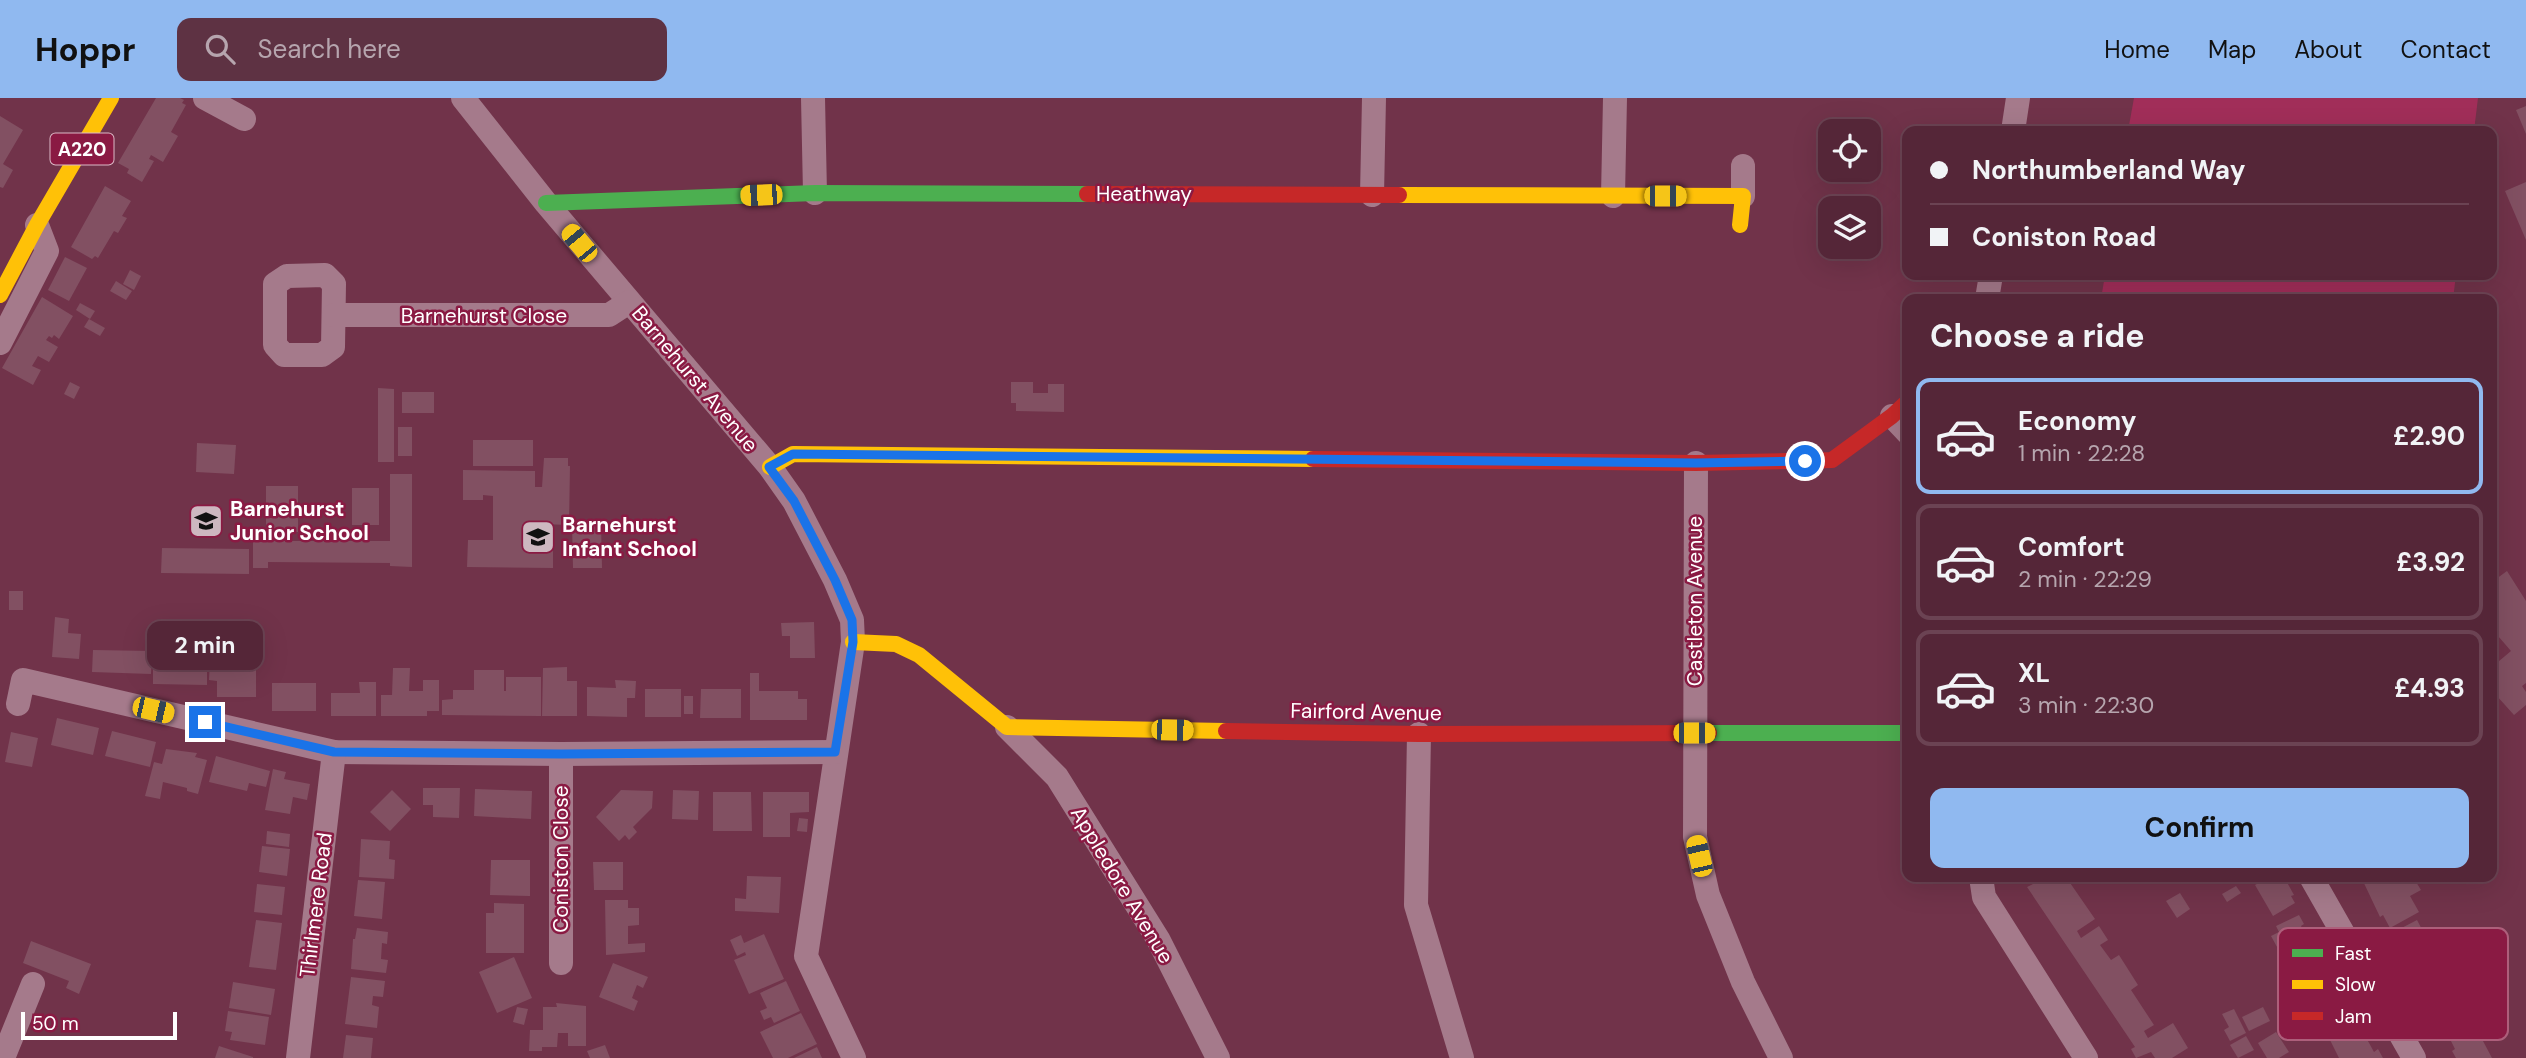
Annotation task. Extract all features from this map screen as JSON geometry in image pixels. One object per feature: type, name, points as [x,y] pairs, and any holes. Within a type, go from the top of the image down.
[{"type":"street","name":"A220","points":[[0,295],[37,225],[111,98]]},
{"type":"street","points":[[205,98],[244,119]]},
{"type":"street","name":"Barnehurst Avenue","points":[[463,98],[546,203],[769,467],[794,501],[835,580],[852,620],[853,642],[806,956],[854,1058]]},
{"type":"street","points":[[813,98],[815,193]]},
{"type":"street","points":[[1372,195],[1374,98]]},
{"type":"street","points":[[1613,196],[1615,98]]},
{"type":"street","points":[[2014,126],[2018,98]]},
{"type":"street","points":[[1740,225],[1743,166]]},
{"type":"street","name":"Heathway","points":[[546,203],[815,193],[1743,196]]},
{"type":"street","points":[[0,343],[47,251],[37,225]]},
{"type":"street","name":"Barnehurst Close","points":[[334,315],[609,316],[629,302]]},
{"type":"street","points":[[769,467],[793,454],[1696,463],[1832,460],[1902,417]]},
{"type":"street","name":"Castleton Avenue","points":[[1696,463],[1695,837],[1708,895],[1743,982],[1781,1058]]},
{"type":"street","points":[[853,642],[896,644],[919,656],[1007,727]]},
{"type":"street","points":[[18,704],[23,680],[334,752],[835,752]]},
{"type":"street","name":"Fairford Avenue","points":[[1007,727],[1419,734],[1902,733]]},
{"type":"street","name":"Appledore Avenue","points":[[1007,727],[1058,778],[1158,939],[1218,1058]]},
{"type":"street","points":[[1419,734],[1416,905],[1462,1058]]},
{"type":"street","name":"Thirlmere Road","points":[[298,1058],[334,752]]},
{"type":"street","name":"Coniston Close","points":[[561,754],[561,963]]},
{"type":"street","points":[[1982,882],[1984,897],[2086,1058]]},
{"type":"street","points":[[2314,882],[2340,928]]},
{"type":"street","points":[[2,1058],[33,984]]},
{"type":"street","points":[[2404,1040],[2414,1058]]},
{"type":"shaded area","points":[[2134,98],[2478,98],[2475,126],[2129,126]]},
{"type":"shaded area","points":[[2104,280],[2455,280],[2454,294],[2102,294]]},
{"type":"building","points":[[156,98],[180,98],[186,105],[171,132],[178,136],[163,162],[151,155],[149,159],[154,161],[142,182],[127,173],[129,169],[118,163]]},
{"type":"building","points":[[2526,106],[2526,134],[2516,110]]},
{"type":"building","points":[[0,116],[23,130],[3,164],[13,170],[3,188],[0,187]]},
{"type":"building","points":[[2526,182],[2526,240],[2505,191]]},
{"type":"building","points":[[105,186],[131,201],[122,216],[127,218],[118,233],[114,231],[98,258],[95,256],[92,259],[71,247]]},
{"type":"building","points":[[65,257],[87,268],[69,301],[48,290]]},
{"type":"building","points":[[130,270],[141,276],[134,290],[123,284]]},
{"type":"building","points":[[116,281],[132,291],[126,300],[110,291]]},
{"type":"building","points":[[42,297],[73,316],[59,339],[54,335],[46,340],[58,347],[49,362],[38,356],[32,366],[41,370],[33,385],[2,368]]},
{"type":"building","points":[[80,303],[95,311],[90,319],[76,310]]},
{"type":"building","points":[[89,319],[105,328],[100,336],[84,327]]},
{"type":"building","points":[[70,382],[80,387],[74,399],[64,394]]},
{"type":"building","points":[[1011,382],[1033,382],[1033,393],[1048,393],[1048,384],[1064,384],[1064,412],[1016,411],[1016,403],[1011,403]]},
{"type":"building","points":[[378,388],[394,389],[394,462],[378,462]]},
{"type":"building","points":[[402,392],[434,392],[434,413],[402,413]]},
{"type":"building","points":[[398,427],[412,427],[412,456],[398,456]]},
{"type":"building","points":[[473,440],[533,440],[533,466],[473,466]]},
{"type":"building","points":[[197,443],[236,445],[234,474],[196,472]]},
{"type":"building","points":[[544,458],[568,458],[570,466],[569,525],[541,524],[541,540],[553,541],[553,568],[467,567],[468,540],[493,540],[493,496],[483,495],[483,500],[463,500],[463,470],[535,471],[535,487],[542,487]]},
{"type":"building","points":[[390,474],[412,474],[412,567],[390,566],[390,563],[268,562],[268,568],[253,568],[253,541],[390,541]]},
{"type":"building","points":[[266,486],[298,486],[298,532],[266,532]]},
{"type":"building","points":[[352,488],[379,488],[379,525],[352,525]]},
{"type":"building","points":[[601,523],[602,568],[573,568],[572,524]]},
{"type":"building","points":[[162,548],[249,549],[249,574],[161,573]]},
{"type":"building","points":[[2507,571],[2526,601],[2526,683],[2522,686],[2526,692],[2526,705],[2514,715],[2497,696],[2497,663],[2511,651],[2497,635],[2497,578]]},
{"type":"building","points":[[9,591],[23,591],[23,610],[9,610]]},
{"type":"building","points":[[55,617],[69,619],[68,633],[81,634],[79,659],[52,657]]},
{"type":"building","points":[[814,622],[815,658],[790,658],[790,636],[782,636],[781,623]]},
{"type":"building","points":[[93,650],[152,651],[151,674],[92,672]]},
{"type":"building","points":[[153,660],[199,661],[199,669],[207,669],[207,685],[153,684]]},
{"type":"building","points":[[210,660],[228,660],[228,667],[256,668],[256,697],[217,697],[217,681],[209,680]]},
{"type":"building","points":[[567,667],[567,681],[577,681],[577,716],[542,716],[543,668]]},
{"type":"building","points":[[393,668],[410,668],[409,691],[423,691],[423,680],[439,680],[439,711],[427,711],[427,716],[381,716],[381,695],[392,695]]},
{"type":"building","points":[[474,670],[504,670],[504,691],[506,677],[541,677],[541,716],[442,715],[442,700],[453,699],[453,690],[474,690]]},
{"type":"building","points":[[750,673],[759,673],[759,691],[798,691],[798,699],[807,699],[807,720],[750,720]]},
{"type":"building","points":[[615,680],[636,681],[635,698],[627,698],[627,717],[587,716],[587,687],[616,688]]},
{"type":"building","points":[[359,682],[376,682],[376,716],[331,716],[331,693],[360,693]]},
{"type":"building","points":[[272,683],[316,683],[316,711],[272,711]]},
{"type":"building","points":[[645,689],[681,689],[681,717],[645,717]]},
{"type":"building","points":[[701,689],[741,689],[741,718],[700,718]]},
{"type":"building","points":[[684,696],[693,696],[693,714],[684,714]]},
{"type":"building","points":[[57,718],[99,728],[93,755],[51,745]]},
{"type":"building","points":[[112,731],[156,742],[150,767],[105,756]]},
{"type":"building","points":[[11,732],[38,738],[32,767],[5,762]]},
{"type":"building","points":[[166,749],[197,753],[195,757],[207,760],[198,794],[187,791],[187,788],[163,782],[160,799],[145,796],[154,762],[162,764]]},
{"type":"building","points":[[216,756],[270,771],[266,787],[249,783],[247,791],[209,782]]},
{"type":"building","points":[[273,769],[286,772],[284,779],[310,784],[307,800],[293,797],[290,814],[265,810]]},
{"type":"building","points":[[423,788],[460,788],[459,818],[433,817],[433,805],[423,805]]},
{"type":"building","points":[[475,789],[532,791],[531,819],[474,816]]},
{"type":"building","points":[[392,790],[411,809],[390,831],[370,812]]},
{"type":"building","points":[[621,790],[653,791],[652,808],[633,827],[637,832],[629,840],[625,835],[619,841],[596,817]]},
{"type":"building","points":[[673,790],[699,791],[698,820],[672,819]]},
{"type":"building","points":[[713,792],[751,792],[752,831],[713,831]]},
{"type":"building","points":[[763,792],[809,792],[809,812],[790,813],[790,837],[763,837]]},
{"type":"building","points":[[799,818],[808,819],[807,832],[797,831]]},
{"type":"building","points":[[267,831],[290,834],[289,847],[266,844]]},
{"type":"building","points":[[361,839],[390,841],[389,859],[395,860],[394,879],[359,877]]},
{"type":"building","points":[[262,846],[290,849],[287,876],[259,872]]},
{"type":"building","points":[[491,860],[530,860],[530,896],[490,895]]},
{"type":"building","points":[[593,862],[623,862],[623,890],[594,890]]},
{"type":"building","points":[[747,876],[781,877],[779,913],[735,911],[735,898],[746,899]]},
{"type":"building","points":[[358,880],[385,882],[382,919],[354,916]]},
{"type":"building","points":[[2069,882],[2095,919],[2077,931],[2081,938],[2099,926],[2108,940],[2100,945],[2111,960],[2119,955],[2138,985],[2131,990],[2154,1025],[2144,1031],[2148,1038],[2173,1023],[2188,1048],[2172,1058],[2155,1058],[2151,1052],[2136,1058],[2131,1049],[2135,1047],[2027,887],[2035,883]]},
{"type":"building","points":[[2260,882],[2287,882],[2295,903],[2273,916],[2255,885]]},
{"type":"building","points":[[2363,882],[2416,882],[2421,890],[2410,896],[2419,912],[2390,928],[2383,915],[2380,917]]},
{"type":"building","points":[[257,884],[285,887],[282,915],[254,912]]},
{"type":"building","points":[[2236,886],[2241,893],[2227,902],[2222,894]]},
{"type":"building","points":[[2180,893],[2190,909],[2177,918],[2166,901]]},
{"type":"building","points":[[605,900],[628,900],[628,908],[639,908],[639,925],[628,926],[628,944],[645,943],[645,952],[606,955]]},
{"type":"building","points":[[494,903],[524,904],[524,953],[486,953],[486,913],[494,913]]},
{"type":"building","points":[[2299,915],[2304,924],[2302,928],[2278,930],[2276,926]]},
{"type":"building","points":[[256,920],[282,923],[276,970],[249,967]]},
{"type":"building","points":[[2417,920],[2421,928],[2402,928]]},
{"type":"building","points":[[357,928],[388,932],[387,944],[382,943],[381,959],[388,960],[386,973],[351,969],[353,939]]},
{"type":"building","points":[[2278,932],[2278,949],[2271,936]]},
{"type":"building","points":[[764,934],[784,979],[749,994],[734,960],[746,955],[745,952],[737,956],[730,940],[741,935],[744,943]]},
{"type":"building","points":[[31,941],[91,964],[79,994],[66,988],[69,981],[23,963]]},
{"type":"building","points":[[514,957],[532,998],[497,1013],[479,972]]},
{"type":"building","points":[[613,963],[648,977],[643,988],[637,985],[632,998],[638,1001],[634,1011],[599,997]]},
{"type":"building","points":[[351,977],[385,981],[383,997],[373,996],[372,1005],[379,1007],[377,1028],[345,1024]]},
{"type":"building","points":[[786,981],[800,1011],[774,1023],[771,1017],[764,1020],[760,1011],[767,1008],[760,993]]},
{"type":"building","points":[[233,982],[275,989],[271,1015],[229,1008]]},
{"type":"building","points":[[556,1003],[586,1006],[586,1046],[568,1046],[568,1033],[558,1033],[557,1047],[542,1047],[542,1051],[529,1051],[530,1030],[543,1030],[543,1007],[557,1007]]},
{"type":"building","points":[[517,1007],[528,1009],[524,1025],[513,1022]]},
{"type":"building","points":[[2263,1007],[2270,1021],[2249,1031],[2242,1017]]},
{"type":"building","points":[[2234,1009],[2246,1033],[2230,1041],[2224,1030],[2229,1027],[2222,1014]]},
{"type":"building","points":[[228,1011],[269,1017],[265,1045],[230,1040],[232,1032],[225,1031]]},
{"type":"building","points":[[801,1013],[817,1044],[788,1058],[773,1058],[760,1032]]},
{"type":"building","points":[[2276,1032],[2278,1040],[2281,1040],[2289,1052],[2279,1058],[2267,1058],[2258,1043]]},
{"type":"building","points":[[346,1035],[373,1038],[371,1058],[343,1058]]},
{"type":"building","points":[[2246,1036],[2254,1050],[2238,1058],[2230,1045]]},
{"type":"building","points":[[2330,1040],[2367,1040],[2374,1052],[2378,1049],[2383,1058],[2339,1058]]},
{"type":"building","points":[[2450,1040],[2482,1040],[2492,1058],[2456,1058],[2452,1051],[2455,1049]]},
{"type":"building","points":[[605,1045],[610,1058],[590,1058],[587,1051]]},
{"type":"building","points":[[219,1046],[253,1057],[253,1058],[215,1058]]},
{"type":"building","points":[[817,1047],[822,1058],[794,1058]]},
{"type":"traffic: fast","points":[[546,203],[815,193],[1087,194]]},
{"type":"traffic: fast","points":[[1709,733],[1902,733]]},
{"type":"traffic: slow","points":[[0,295],[37,225],[111,98]]},
{"type":"traffic: slow","points":[[1399,195],[1743,196],[1740,225]]},
{"type":"traffic: slow","points":[[770,467],[793,454],[1313,459]]},
{"type":"traffic: slow","points":[[853,642],[896,644],[919,655],[1007,727],[1226,731]]},
{"type":"traffic: jam","points":[[1087,194],[1399,195]]},
{"type":"traffic: jam","points":[[1313,459],[1696,463],[1832,460],[1902,407]]},
{"type":"traffic: jam","points":[[1226,731],[1419,734],[1709,733]]},
{"type":"place","name":"Barnehurst Junior School","points":[[206,521]]},
{"type":"place","name":"Barnehurst Infant School","points":[[538,537]]},
{"type":"route","points":[[205,722],[334,752],[835,752],[853,642],[852,620],[835,580],[794,501],[769,467],[793,454],[1696,463],[1805,461]]}]
